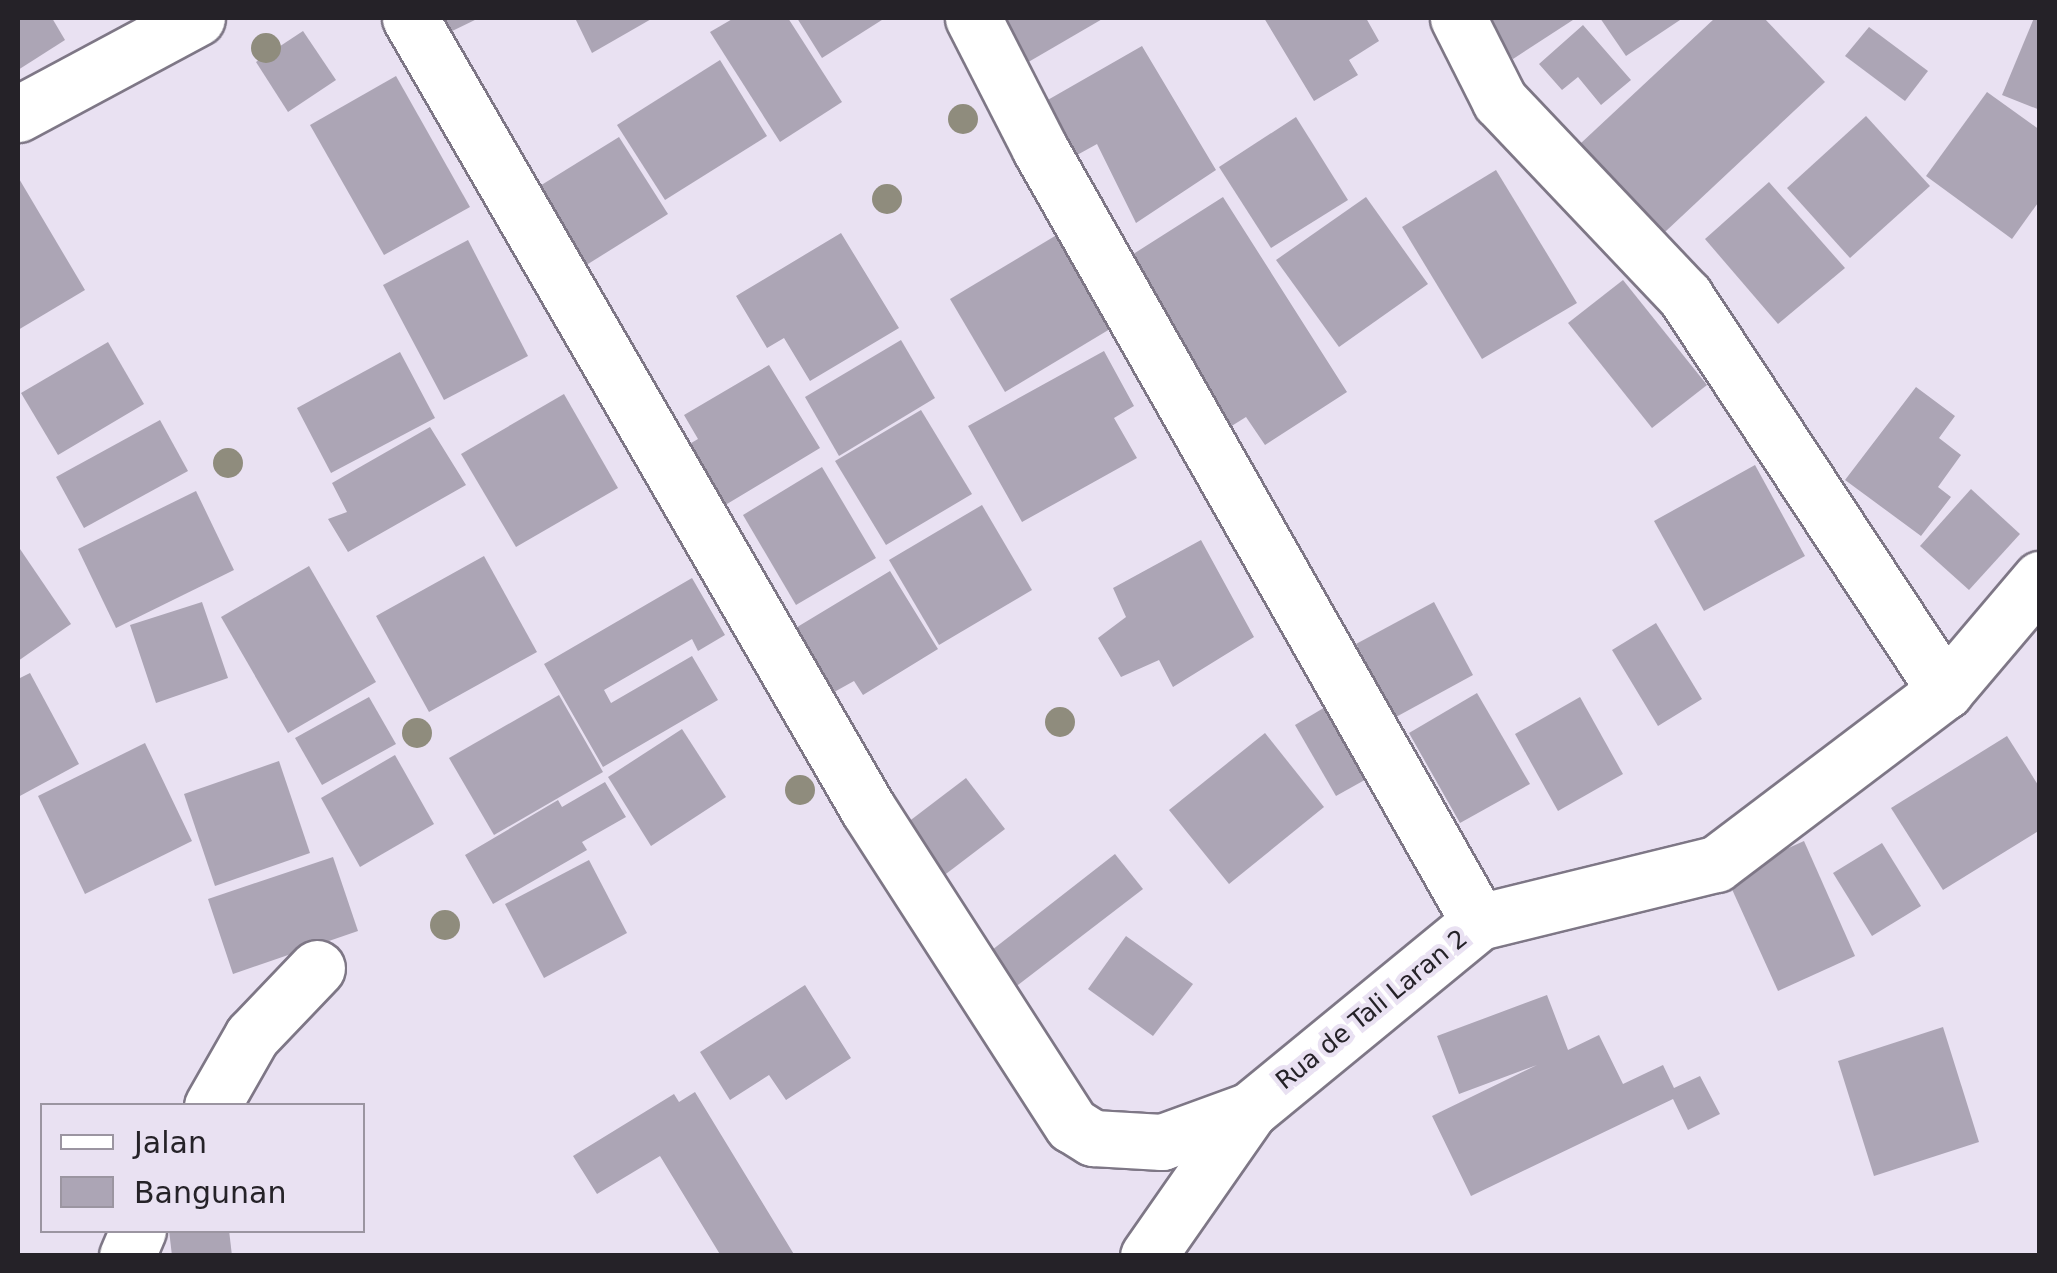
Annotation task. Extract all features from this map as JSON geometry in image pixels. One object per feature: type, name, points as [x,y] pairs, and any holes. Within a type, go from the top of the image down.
[{"type":"street","points":[[18,114],[197,18]]},
{"type":"street","points":[[410,18],[868,809],[1072,1124],[1093,1138],[1162,1142],[1250,1110]]},
{"type":"street","points":[[974,18],[1040,149],[1479,922]]},
{"type":"street","points":[[1458,18],[1500,101],[1684,296],[1945,690]]},
{"type":"street","name":"Rua de Tali Laran 2","points":[[1148,1256],[1250,1110],[1479,922],[1716,864],[1945,690],[2040,579]]},
{"type":"street","points":[[214,1103],[252,1036],[317,968]]},
{"type":"street","points":[[126,1256],[137,1233]]},
{"type":"building","points":[[18,18],[52,18],[65,40],[18,70]]},
{"type":"building","points":[[438,18],[479,18],[446,34]]},
{"type":"building","points":[[575,18],[653,18],[592,53]]},
{"type":"building","points":[[734,18],[788,18],[842,102],[780,142],[710,32]]},
{"type":"building","points":[[797,18],[885,18],[822,58]]},
{"type":"building","points":[[998,18],[1104,18],[1025,64]]},
{"type":"building","points":[[1264,18],[1366,18],[1379,41],[1349,60],[1358,75],[1314,101]]},
{"type":"building","points":[[1486,18],[1576,18],[1513,59]]},
{"type":"building","points":[[1600,18],[1683,18],[1626,56]]},
{"type":"building","points":[[1715,18],[1764,18],[1825,82],[1650,246],[1565,158]]},
{"type":"building","points":[[2034,18],[2040,18],[2040,110],[2002,95]]},
{"type":"building","points":[[1583,25],[1631,80],[1601,105],[1578,77],[1562,90],[1539,64]]},
{"type":"building","points":[[1869,27],[1928,71],[1905,101],[1845,56]]},
{"type":"building","points":[[303,31],[336,80],[288,112],[256,62]]},
{"type":"building","points":[[1142,46],[1216,170],[1136,223],[1097,144],[1068,160],[1032,109]]},
{"type":"building","points":[[720,60],[767,136],[665,200],[617,125]]},
{"type":"building","points":[[396,76],[470,207],[384,255],[310,125]]},
{"type":"building","points":[[1987,92],[2040,130],[2040,200],[2012,239],[1926,176]]},
{"type":"building","points":[[1866,116],[1930,186],[1850,258],[1787,188]]},
{"type":"building","points":[[1296,117],[1348,200],[1271,248],[1219,167]]},
{"type":"building","points":[[619,137],[668,214],[572,274],[522,197]]},
{"type":"building","points":[[1496,170],[1577,303],[1482,359],[1402,227]]},
{"type":"building","points":[[18,177],[85,290],[18,330]]},
{"type":"building","points":[[1769,182],[1845,268],[1778,324],[1705,239]]},
{"type":"building","points":[[1223,197],[1347,392],[1265,445],[1246,417],[1222,432],[1116,265]]},
{"type":"building","points":[[1366,197],[1428,284],[1339,347],[1276,260]]},
{"type":"building","points":[[841,233],[899,328],[810,381],[784,338],[767,348],[736,296]]},
{"type":"building","points":[[1060,233],[1115,326],[1005,392],[950,299]]},
{"type":"building","points":[[468,240],[528,356],[444,400],[383,285]]},
{"type":"building","points":[[1623,280],[1707,385],[1652,428],[1568,323]]},
{"type":"building","points":[[901,340],[935,398],[839,456],[805,397]]},
{"type":"building","points":[[108,342],[144,404],[58,455],[21,393]]},
{"type":"building","points":[[1104,351],[1134,406],[1114,418],[1137,458],[1022,522],[968,426]]},
{"type":"building","points":[[400,352],[435,418],[331,473],[297,408]]},
{"type":"building","points":[[769,365],[820,448],[717,510],[681,449],[698,439],[684,415]]},
{"type":"building","points":[[1916,387],[1955,416],[1939,438],[1961,455],[1938,487],[1951,497],[1921,536],[1845,480]]},
{"type":"building","points":[[564,394],[618,488],[516,547],[461,454]]},
{"type":"building","points":[[921,410],[972,494],[886,545],[835,461]]},
{"type":"building","points":[[160,420],[188,471],[84,528],[56,477]]},
{"type":"building","points":[[430,427],[466,485],[348,552],[328,519],[347,512],[332,483]]},
{"type":"building","points":[[1755,465],[1805,556],[1704,611],[1654,521]]},
{"type":"building","points":[[822,467],[876,558],[796,605],[743,515]]},
{"type":"building","points":[[1971,489],[2020,534],[1969,590],[1920,546]]},
{"type":"building","points":[[196,491],[234,570],[116,628],[78,549]]},
{"type":"building","points":[[982,505],[1032,590],[939,645],[889,560]]},
{"type":"building","points":[[1201,540],[1254,637],[1173,687],[1159,660],[1121,677],[1098,638],[1126,617],[1113,588]]},
{"type":"building","points":[[18,551],[71,624],[18,661]]},
{"type":"building","points":[[484,556],[537,652],[429,712],[376,616]]},
{"type":"building","points":[[309,566],[376,682],[288,733],[221,617]]},
{"type":"building","points":[[890,571],[938,649],[863,695],[854,681],[827,696],[789,632]]},
{"type":"building","points":[[692,578],[725,635],[698,651],[692,639],[604,690],[611,703],[692,656],[718,700],[603,767],[544,664]]},
{"type":"building","points":[[202,602],[228,678],[156,703],[130,625]]},
{"type":"building","points":[[1434,602],[1473,675],[1396,717],[1356,644]]},
{"type":"building","points":[[1656,623],[1702,699],[1658,726],[1612,650]]},
{"type":"building","points":[[30,673],[79,764],[18,797],[18,679]]},
{"type":"building","points":[[1477,693],[1530,784],[1460,823],[1409,733]]},
{"type":"building","points":[[559,695],[603,772],[494,835],[449,758]]},
{"type":"building","points":[[369,697],[396,744],[322,785],[295,738]]},
{"type":"building","points":[[1580,697],[1623,774],[1558,811],[1515,734]]},
{"type":"building","points":[[1337,700],[1379,772],[1336,796],[1295,725]]},
{"type":"building","points":[[682,729],[726,797],[651,846],[608,777]]},
{"type":"building","points":[[1265,733],[1324,807],[1229,884],[1169,810]]},
{"type":"building","points":[[2007,736],[2040,788],[2040,830],[1943,890],[1891,808]]},
{"type":"building","points":[[145,743],[192,841],[85,894],[38,796]]},
{"type":"building","points":[[395,755],[434,824],[360,867],[321,798]]},
{"type":"building","points":[[279,761],[310,853],[215,886],[184,794]]},
{"type":"building","points":[[966,778],[1005,829],[934,883],[895,832]]},
{"type":"building","points":[[605,782],[626,817],[582,842],[587,850],[493,904],[465,855],[558,800],[562,807]]},
{"type":"building","points":[[1804,841],[1855,956],[1778,991],[1726,876]]},
{"type":"building","points":[[1882,843],[1921,906],[1872,936],[1833,873]]},
{"type":"building","points":[[1115,854],[1143,889],[1010,991],[983,957]]},
{"type":"building","points":[[333,857],[358,931],[233,974],[208,899]]},
{"type":"building","points":[[589,860],[627,933],[544,978],[505,904]]},
{"type":"building","points":[[1126,936],[1193,984],[1153,1036],[1088,989]]},
{"type":"building","points":[[805,985],[851,1058],[786,1100],[769,1075],[730,1100],[700,1052]]},
{"type":"building","points":[[1547,995],[1568,1050],[1599,1035],[1623,1084],[1663,1065],[1674,1088],[1700,1076],[1720,1114],[1688,1130],[1673,1099],[1471,1196],[1432,1116],[1537,1065],[1459,1094],[1437,1036]]},
{"type":"building","points":[[1943,1027],[1979,1142],[1874,1176],[1838,1061]]},
{"type":"building","points":[[695,1092],[795,1256],[721,1256],[660,1156],[597,1194],[573,1156],[674,1094],[679,1102]]},
{"type":"building","points":[[169,1233],[229,1233],[232,1256],[172,1256]]}]
